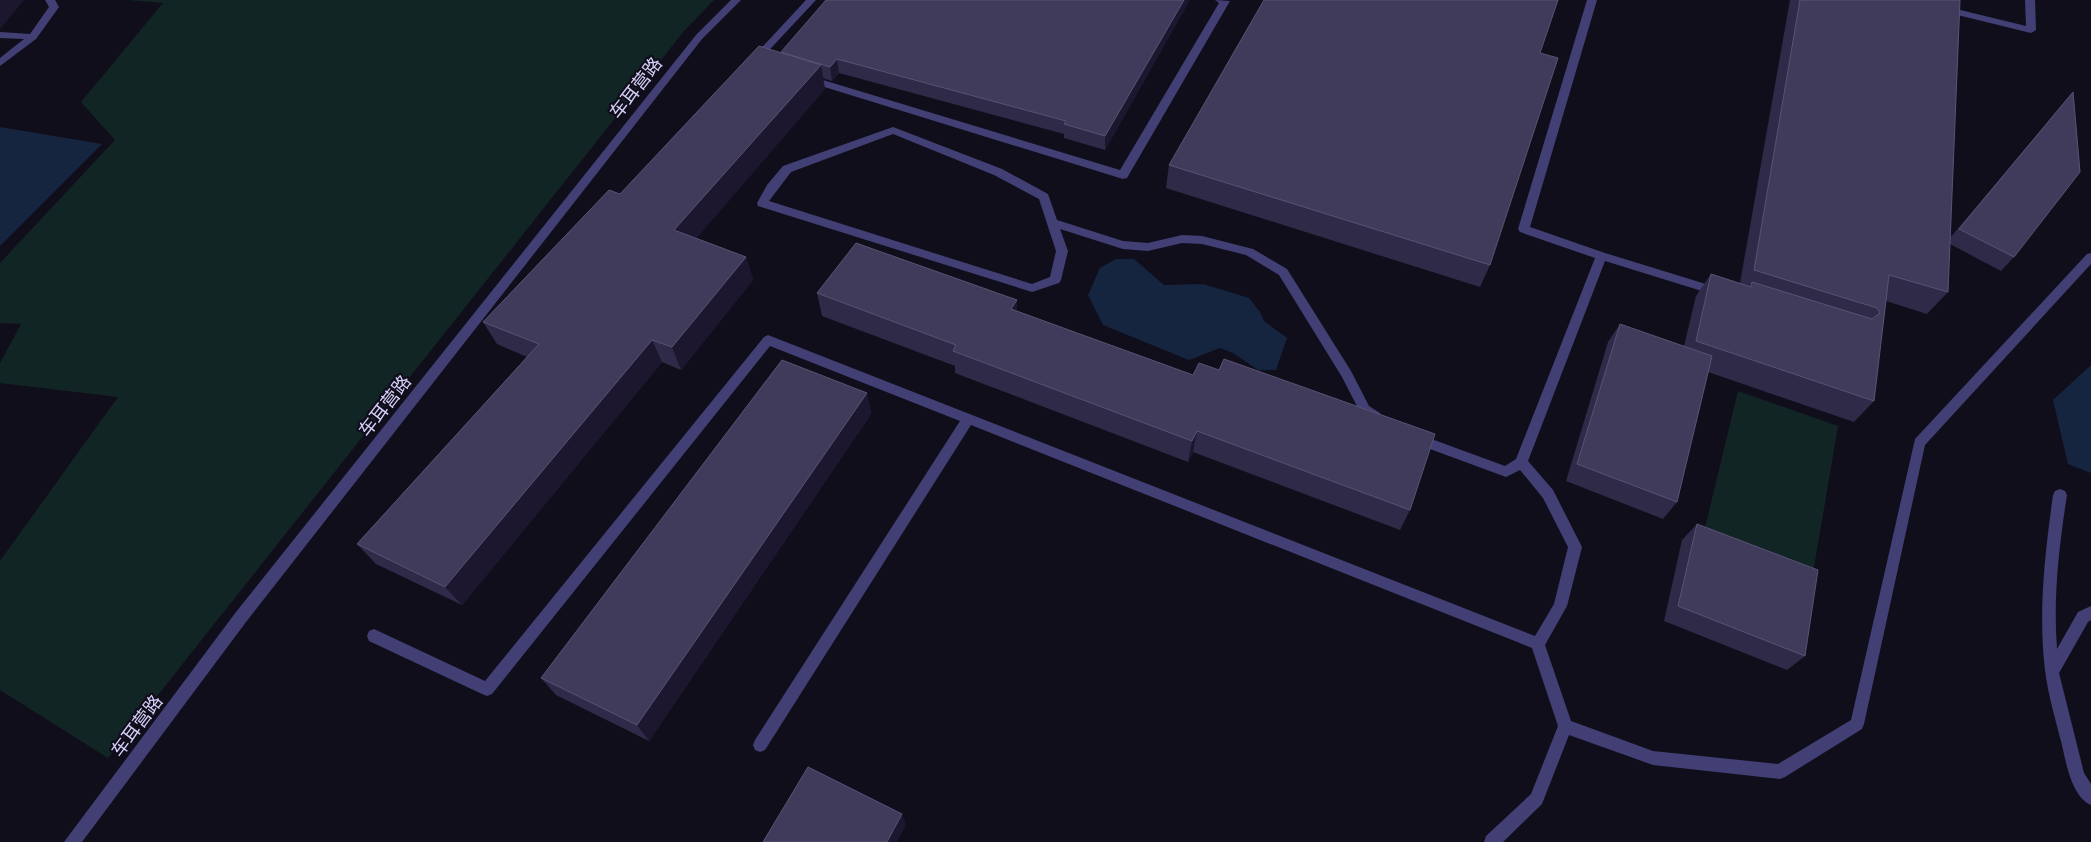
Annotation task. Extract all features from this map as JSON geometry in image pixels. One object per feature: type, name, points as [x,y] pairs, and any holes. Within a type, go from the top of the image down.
[{"type":"street","points":[[0,63],[33,37],[54,7],[50,0]]},
{"type":"street","name":"车耳营路","points":[[72,842],[248,609],[699,37],[736,0]]},
{"type":"street","points":[[763,65],[754,62],[810,0]]},
{"type":"street","points":[[801,76],[1123,175],[1225,1],[1220,0]]},
{"type":"street","points":[[1592,0],[1524,229],[1601,256],[1731,296]]},
{"type":"street","points":[[1936,7],[2031,30],[2030,0]]},
{"type":"street","points":[[0,35],[33,37]]},
{"type":"street","points":[[893,130],[998,172],[1044,197],[1053,223],[1062,252],[1055,280],[1032,288],[762,203],[770,188],[787,169],[893,130]]},
{"type":"street","points":[[1053,223],[1123,245],[1148,247],[1182,239],[1202,240],[1249,252],[1282,272],[1347,374],[1364,410],[1386,424]]},
{"type":"street","points":[[1400,432],[1506,472],[1521,462],[1601,256]]},
{"type":"street","points":[[1565,726],[1653,758],[1780,772],[1857,724],[1919,443],[2091,257]]},
{"type":"street","points":[[374,636],[487,689],[768,340],[1538,644]]},
{"type":"street","points":[[760,745],[968,419]]},
{"type":"street","points":[[1492,842],[1537,799],[1565,726],[1538,644],[1560,606],[1575,547],[1548,494],[1521,462]]},
{"type":"street","points":[[2060,495],[2054,535],[2048,618],[2052,672],[2077,776],[2091,797]]},
{"type":"street","points":[[2052,672],[2083,617],[2091,612]]},
{"type":"green space","points":[[128,0],[714,0],[684,31],[108,758],[0,690],[0,561],[118,397],[0,383],[0,363],[21,324],[0,323],[0,263],[115,140],[81,102],[163,3]]},
{"type":"green space","points":[[1738,391],[1838,426],[1812,579],[1703,536]]},
{"type":"water","points":[[0,127],[102,144],[0,246]]},
{"type":"water","points":[[1116,259],[1134,259],[1164,285],[1203,284],[1249,298],[1260,312],[1264,321],[1287,338],[1276,370],[1258,370],[1233,353],[1220,348],[1189,360],[1103,325],[1088,295],[1100,268]]},
{"type":"water","points":[[2091,365],[2091,473],[2068,464],[2053,400]]},
{"type":"building","points":[[826,0],[1184,0],[1105,136],[1064,124],[1066,121],[837,59],[830,67],[781,52]]},
{"type":"building","points":[[1264,0],[1558,0],[1540,53],[1558,58],[1490,265],[1169,165]]},
{"type":"building","points":[[1800,0],[1960,0],[1948,292],[1889,275],[1874,401],[1696,341],[1711,274],[1751,287],[1752,282],[1872,319],[1880,313],[1877,308],[1754,270]]},
{"type":"building","points":[[759,46],[821,65],[674,230],[746,257],[672,347],[652,340],[445,587],[357,544],[539,344],[483,322],[609,190],[620,194]]},
{"type":"building","points":[[2073,92],[2080,172],[2014,257],[1959,229]]},
{"type":"building","points":[[856,243],[1017,300],[1011,309],[1193,375],[1199,363],[1219,370],[1224,359],[1435,434],[1410,510],[1197,431],[1192,441],[953,351],[956,345],[817,293]]},
{"type":"building","points":[[1620,324],[1712,356],[1677,502],[1577,464]]},
{"type":"building","points":[[782,360],[867,393],[637,725],[541,678]]},
{"type":"building","points":[[1697,524],[1818,570],[1805,656],[1678,606]]},
{"type":"building","points":[[808,767],[902,814],[887,842],[763,842]]}]
